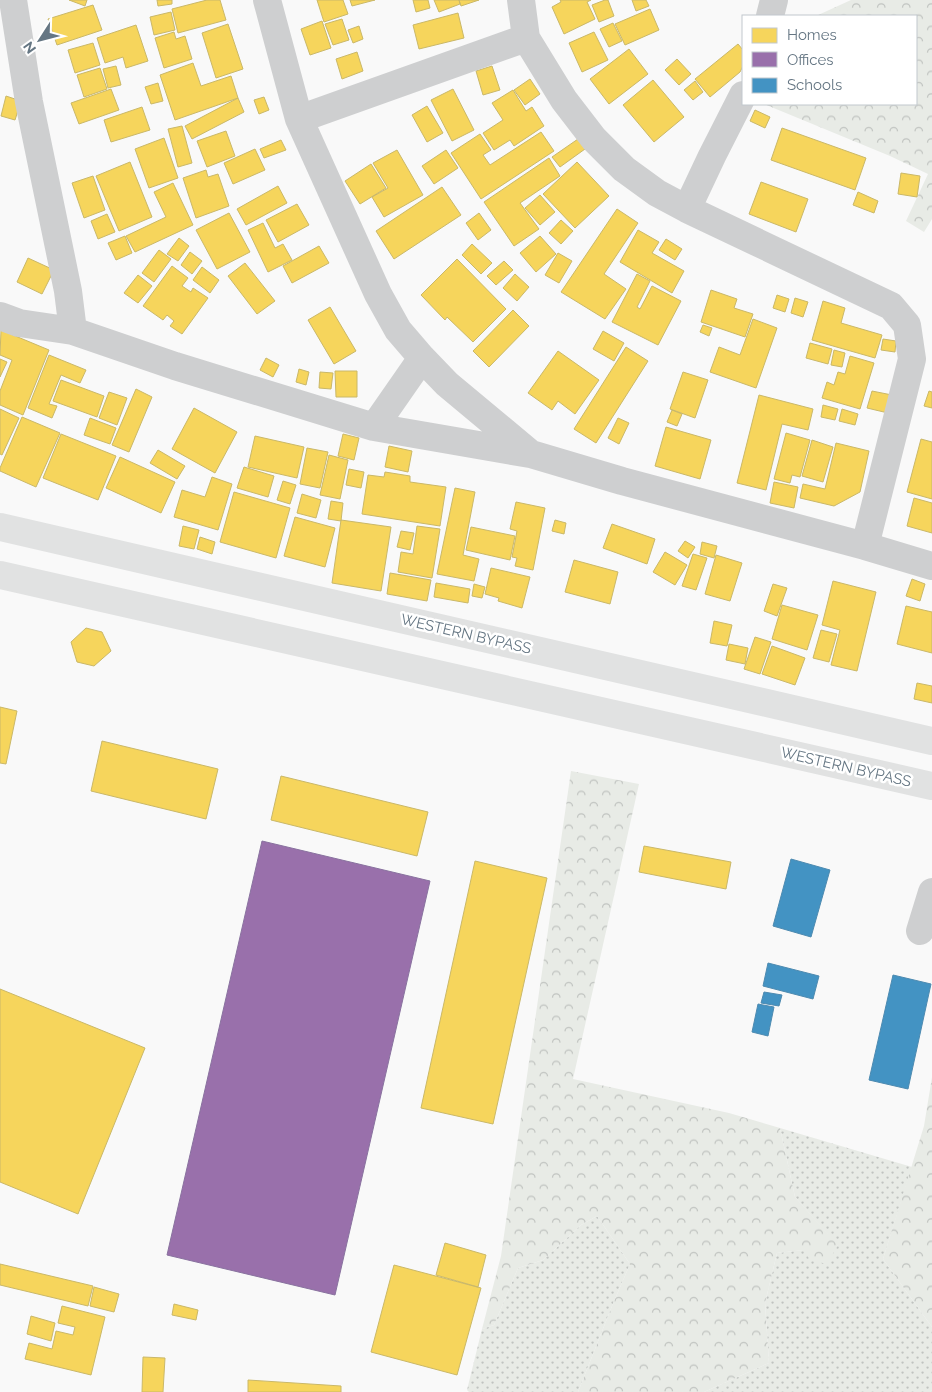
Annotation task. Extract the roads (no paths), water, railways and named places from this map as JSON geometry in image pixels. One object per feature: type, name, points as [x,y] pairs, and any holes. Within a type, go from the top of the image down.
[{"type":"highway","name":"WESTERN BYPASS","points":[[0,527],[932,741]]},
{"type":"highway","name":"WESTERN BYPASS","points":[[0,575],[932,786]]},
{"type":"street","points":[[0,8],[4,0]]},
{"type":"street","points":[[13,0],[29,102],[68,291],[73,331]]},
{"type":"street","points":[[267,0],[299,119],[378,294],[398,330],[447,384],[531,454]]},
{"type":"street","points":[[521,0],[526,38],[564,100],[594,139],[624,168],[657,193],[687,209],[891,306],[907,325],[912,359],[865,546]]},
{"type":"street","points":[[770,15],[774,0]]},
{"type":"street","points":[[299,119],[526,38]]},
{"type":"street","points":[[687,209],[742,97]]},
{"type":"street","points":[[0,316],[18,323],[73,331],[175,366],[374,427],[531,454],[622,481],[865,546],[932,566]]},
{"type":"street","points":[[374,427],[422,358]]},
{"type":"street","points":[[920,931],[932,892]]}]
